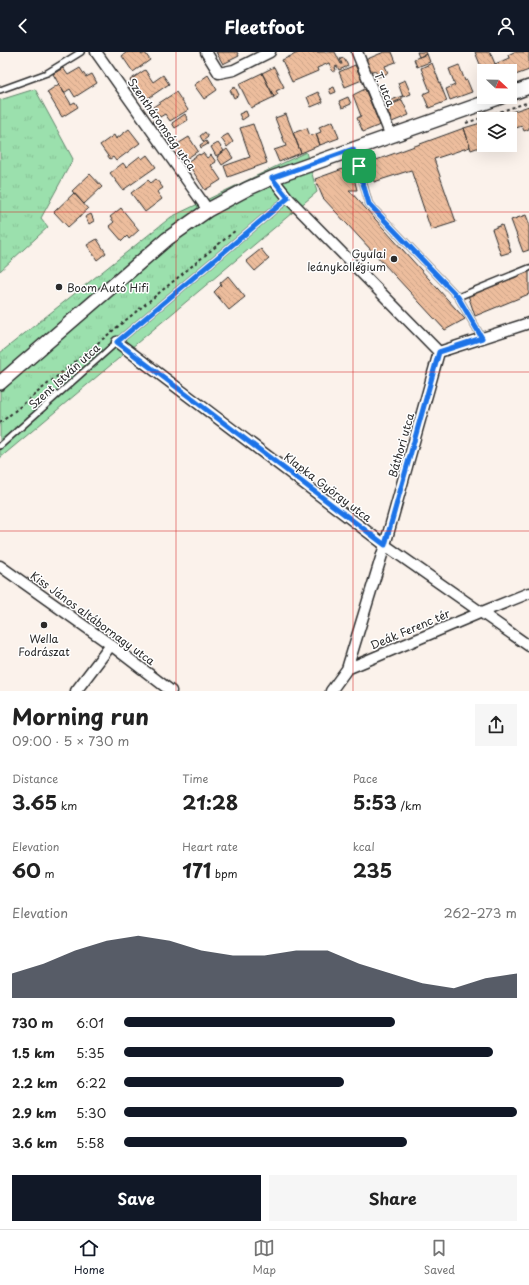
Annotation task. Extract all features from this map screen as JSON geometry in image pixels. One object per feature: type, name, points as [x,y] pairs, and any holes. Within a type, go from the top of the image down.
[{"type":"street","name":"Szentháromság utca","points":[[96,52],[208,210]]},
{"type":"street","points":[[206,52],[219,73],[234,70],[270,52]]},
{"type":"street","name":"T. utca","points":[[357,52],[391,136]]},
{"type":"street","points":[[517,91],[529,87]]},
{"type":"street","points":[[0,383],[167,239],[208,210],[247,189],[272,178],[481,104]]},
{"type":"street","points":[[272,178],[288,198],[439,352],[529,323]]},
{"type":"street","name":"Klapka György utca","points":[[117,342],[385,545],[529,646]]},
{"type":"street","name":"Báthori utca","points":[[385,545],[439,352]]},
{"type":"street","name":"Deák Ferenc tér","points":[[331,691],[347,669],[385,545]]},
{"type":"street","name":"Kiss János altábornagy utca","points":[[0,566],[112,645],[171,691]]},
{"type":"street","name":"Deák Ferenc tér","points":[[347,669],[529,593]]},
{"type":"street","points":[[76,691],[112,645]]},
{"type":"lane","points":[[0,90],[47,73],[81,52]]},
{"type":"lane","points":[[353,149],[369,204],[458,297],[482,338]]},
{"type":"lane","name":"Szent István utca","points":[[0,446],[117,342],[288,198]]},
{"type":"lane","points":[[458,297],[529,268]]},
{"type":"green space","points":[[35,89],[73,159],[41,218],[48,227],[0,271],[0,100]]},
{"type":"green space","points":[[306,152],[317,192],[0,458],[0,353],[171,217]]},
{"type":"building","points":[[127,52],[139,52],[142,55],[145,53],[150,60],[133,72],[122,56]]},
{"type":"building","points":[[216,52],[237,52],[239,56],[223,64]]},
{"type":"building","points":[[300,52],[335,52],[341,64],[340,59],[344,58],[348,66],[339,70],[337,66],[335,67],[336,70],[333,72],[329,63],[317,68],[318,71],[292,82],[282,60]]},
{"type":"building","points":[[384,52],[392,52],[396,62],[385,66],[388,73],[378,77],[375,70],[370,72],[365,60]]},
{"type":"building","points":[[417,52],[426,52],[427,54],[419,57]]},
{"type":"building","points":[[475,52],[490,52],[495,64],[480,64]]},
{"type":"building","points":[[514,52],[529,52],[529,70],[517,74],[517,64],[495,64],[509,58],[508,55]]},
{"type":"building","points":[[427,54],[430,62],[417,67],[414,59]]},
{"type":"building","points":[[432,63],[447,101],[429,108],[423,94],[430,91],[421,68]]},
{"type":"building","points":[[355,65],[362,80],[345,87],[339,72]]},
{"type":"building","points":[[459,65],[465,81],[467,80],[472,92],[450,100],[446,89],[455,85],[449,69]]},
{"type":"building","points":[[274,67],[284,87],[276,91],[278,94],[274,97],[262,73]]},
{"type":"building","points":[[63,68],[68,75],[80,68],[86,77],[92,74],[97,83],[75,97],[70,89],[64,93],[53,74]]},
{"type":"building","points":[[145,70],[153,82],[163,75],[169,84],[144,101],[130,80]]},
{"type":"building","points":[[262,73],[274,97],[251,108],[239,84]]},
{"type":"building","points":[[208,75],[217,90],[204,99],[194,85]]},
{"type":"building","points":[[405,80],[411,94],[403,97],[398,83]]},
{"type":"building","points":[[59,84],[71,104],[75,102],[78,107],[62,117],[47,92]]},
{"type":"building","points":[[235,87],[239,95],[234,98],[230,90]]},
{"type":"building","points":[[334,87],[336,92],[331,94],[329,89]]},
{"type":"building","points":[[365,89],[380,125],[363,132],[357,118],[361,116],[353,95]]},
{"type":"building","points":[[176,92],[188,110],[170,121],[165,114],[160,117],[153,107]]},
{"type":"building","points":[[318,92],[323,102],[311,107],[307,97]]},
{"type":"building","points":[[402,96],[402,99],[390,104],[389,101]]},
{"type":"building","points":[[348,97],[351,104],[342,108],[339,101]]},
{"type":"building","points":[[402,100],[409,115],[392,122],[386,107]]},
{"type":"building","points":[[529,106],[529,129],[524,131],[522,126],[517,128],[517,112],[511,112]]},
{"type":"building","points":[[246,111],[248,116],[242,120],[239,114]]},
{"type":"building","points":[[185,114],[188,120],[175,128],[172,123]]},
{"type":"building","points":[[286,114],[301,153],[279,162],[274,150],[286,146],[275,118]]},
{"type":"building","points":[[333,121],[339,138],[320,145],[316,134],[321,132],[319,127]]},
{"type":"building","points":[[253,124],[267,163],[228,177],[224,166],[250,157],[240,128]]},
{"type":"building","points":[[477,124],[477,148],[471,150],[464,128]]},
{"type":"building","points":[[307,128],[310,136],[316,134],[320,145],[301,153],[293,133]]},
{"type":"building","points":[[464,128],[470,147],[434,159],[456,222],[431,230],[411,170],[374,182],[368,163]]},
{"type":"building","points":[[129,129],[140,143],[116,161],[113,157],[110,159],[100,145],[114,135],[116,139]]},
{"type":"building","points":[[205,132],[208,137],[203,141],[200,136]]},
{"type":"building","points":[[228,134],[233,142],[227,147],[221,138]]},
{"type":"building","points":[[189,137],[198,151],[186,159],[176,145]]},
{"type":"building","points":[[206,141],[208,144],[201,148],[200,145]]},
{"type":"building","points":[[218,143],[224,151],[216,156],[211,147]]},
{"type":"building","points":[[227,149],[233,158],[222,165],[217,157]]},
{"type":"building","points":[[203,153],[207,158],[211,155],[216,162],[211,165],[221,180],[205,190],[187,162]]},
{"type":"building","points":[[147,155],[156,167],[123,190],[110,173],[123,163],[126,167],[140,156],[142,159]]},
{"type":"building","name":"Gyulai leánykollégium","points":[[351,166],[357,190],[349,190],[465,319],[445,330],[323,198],[315,179]]},
{"type":"building","points":[[90,174],[102,187],[84,204],[72,191]]},
{"type":"building","points":[[156,179],[163,188],[157,192],[162,199],[145,212],[131,193],[148,180],[151,183]]},
{"type":"building","points":[[74,193],[88,209],[68,227],[54,212]]},
{"type":"building","points":[[121,208],[139,230],[129,239],[127,236],[122,241],[109,226],[114,222],[110,217]]},
{"type":"building","points":[[91,214],[94,221],[89,224],[85,217]]},
{"type":"building","points":[[526,215],[529,223],[529,250],[523,252],[511,220]]},
{"type":"building","points":[[502,225],[511,252],[501,255],[492,229]]},
{"type":"building","points":[[97,239],[106,253],[97,260],[87,245]]},
{"type":"building","points":[[261,249],[269,259],[255,271],[246,261]]},
{"type":"building","points":[[529,271],[529,294],[475,316],[468,295]]},
{"type":"building","points":[[228,276],[245,297],[229,310],[214,292],[221,285],[220,283]]},
{"type":"place","name":"Gyulai leánykollégium","points":[[394,259]]},
{"type":"place","name":"Boom Autó Hifi","points":[[59,287]]},
{"type":"place","name":"Wella Fodrászat","points":[[44,625]]},
{"type":"route","points":[[353,149],[359,166],[369,204],[458,297],[482,338],[439,352],[385,545],[117,342],[288,198],[272,178],[353,149]]}]
